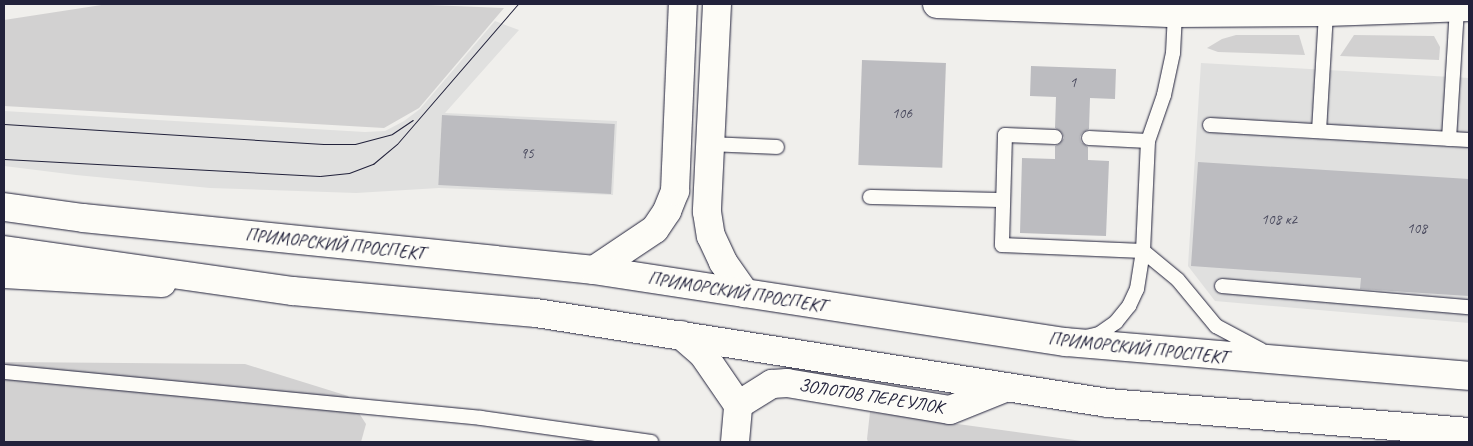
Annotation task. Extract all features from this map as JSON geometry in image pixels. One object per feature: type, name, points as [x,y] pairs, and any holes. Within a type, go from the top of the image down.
[{"type":"main road","points":[[594,270],[655,229],[667,211],[675,191],[683,4]]},
{"type":"main road","points":[[717,4],[707,212],[711,236],[722,262],[745,293]]},
{"type":"main road","points":[[937,4],[1175,13],[1326,12],[1463,8]]},
{"type":"main road","name":"ПРИМОРСКИЙ ПРОСПЕКТ","points":[[4,207],[93,219],[594,270],[1066,342],[1292,363],[1469,376]]},
{"type":"main road","points":[[4,250],[293,291]]},
{"type":"main road","points":[[4,274],[293,291],[536,313],[1108,403],[1469,432]]},
{"type":"main road","points":[[681,336],[703,354],[738,405],[734,442]]},
{"type":"main road","name":"ЗОЛОТОВ ПЕРЕУЛОК","points":[[738,405],[772,384],[787,383],[950,410],[1007,387]]},
{"type":"lane","points":[[1449,139],[1463,8]]},
{"type":"lane","points":[[1319,131],[1326,12]]},
{"type":"lane","points":[[1066,342],[1099,334],[1116,322],[1129,306],[1137,289],[1143,251],[1148,141],[1164,95],[1171,62],[1175,13]]},
{"type":"lane","points":[[1210,125],[1469,140]]},
{"type":"lane","points":[[1055,137],[1005,135],[1002,245],[1143,251],[1178,280],[1216,326],[1248,345],[1292,363]]},
{"type":"lane","points":[[1088,138],[1148,141]]},
{"type":"lane","points":[[710,144],[777,147]]},
{"type":"lane","points":[[870,197],[1003,200]]},
{"type":"lane","points":[[1222,286],[1469,307]]},
{"type":"lane","points":[[4,372],[481,418],[651,442]]},
{"type":"shaded area","points":[[108,4],[403,4],[504,8],[419,108],[384,128],[4,106],[4,20]]},
{"type":"shaded area","points":[[495,21],[519,30],[445,113],[617,121],[613,195],[439,188],[356,193],[210,188],[4,166],[4,111],[365,132],[385,131],[404,121],[420,109]]},
{"type":"shaded area","points":[[1236,35],[1299,35],[1305,55],[1218,52],[1207,48],[1222,39]]},
{"type":"shaded area","points":[[1354,35],[1434,36],[1440,47],[1439,60],[1340,56]]},
{"type":"shaded area","points":[[1201,63],[1469,78],[1469,323],[1215,301],[1188,266]]},
{"type":"shaded area","points":[[4,362],[245,364],[348,396],[366,424],[361,442],[4,442]]},
{"type":"shaded area","points":[[870,412],[1089,442],[868,442]]},
{"type":"building","points":[[862,60],[946,63],[942,168],[858,165]]},
{"type":"building","points":[[1031,66],[1116,69],[1115,99],[1090,98],[1089,129],[1082,133],[1080,137],[1081,142],[1088,147],[1088,160],[1109,161],[1106,236],[1020,233],[1022,158],[1055,159],[1055,146],[1064,138],[1062,133],[1055,128],[1056,97],[1030,96]]},
{"type":"building","points":[[442,115],[615,124],[611,194],[438,185]]},
{"type":"building","points":[[1198,162],[1469,179],[1469,296],[1360,289],[1361,278],[1191,266]]},
{"type":"tram line","points":[[4,159],[320,176],[349,173],[373,164],[397,144],[518,4]]},
{"type":"tram line","points":[[4,124],[323,144],[355,144],[392,134],[413,120]]}]
